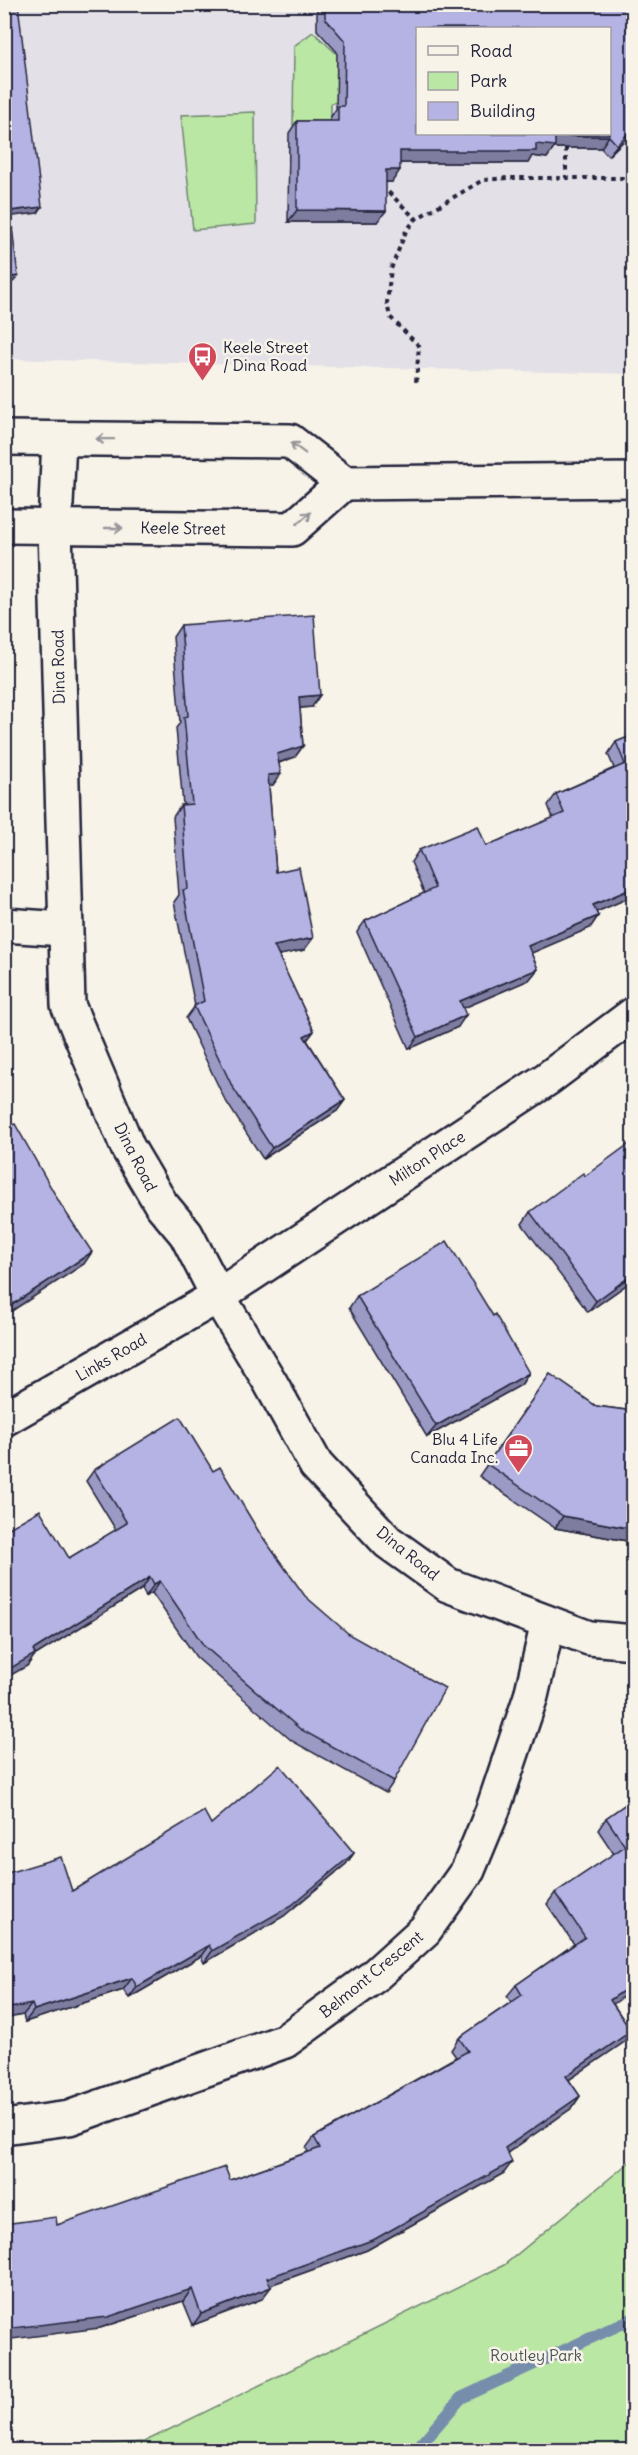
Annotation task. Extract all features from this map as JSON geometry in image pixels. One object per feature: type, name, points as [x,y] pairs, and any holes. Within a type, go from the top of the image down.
[{"type":"street","points":[[4,438],[290,441],[344,483],[633,480]]},
{"type":"street","name":"Dina Road","points":[[59,439],[55,527],[64,929],[68,1005],[128,1148],[161,1204],[186,1234],[218,1296],[270,1382],[316,1465],[388,1542],[448,1585],[589,1638],[633,1642]]},
{"type":"street","name":"Keele Street","points":[[4,526],[292,529],[344,483]]},
{"type":"street","points":[[4,925],[64,929]]},
{"type":"street","name":"Milton Place","points":[[218,1296],[547,1079],[633,1014]]},
{"type":"street","name":"Links Road","points":[[4,1419],[218,1296]]},
{"type":"street","name":"Belmont Crescent","points":[[4,2127],[69,2118],[285,2041],[372,1977],[425,1930],[468,1870],[492,1812],[531,1696],[548,1623]]},
{"type":"path","points":[[566,148],[566,178]]},
{"type":"path","points":[[416,382],[419,346],[390,317],[387,303],[391,269],[406,231],[416,219],[483,180],[633,178]]},
{"type":"path","points":[[378,182],[416,219]]},
{"type":"shaded area","points":[[5,5],[633,5],[633,374],[5,359]]},
{"type":"green space","points":[[313,32],[350,66],[350,101],[331,103],[331,126],[293,125],[294,46]]},
{"type":"green space","points":[[255,112],[256,224],[193,230],[181,115]]},
{"type":"green space","name":"Routley Park","points":[[633,2159],[633,2450],[5,2450],[144,2442],[504,2265]]},
{"type":"building","points":[[4,4],[18,4],[42,207],[10,211],[18,276],[4,278]]},
{"type":"building","points":[[325,4],[633,4],[633,128],[617,145],[609,136],[555,136],[555,146],[536,144],[536,151],[400,151],[400,170],[386,170],[386,211],[297,210],[297,121],[338,121],[338,106],[344,106],[345,41],[325,18]]},
{"type":"building","points":[[314,615],[320,695],[299,697],[303,746],[277,754],[281,774],[268,775],[276,872],[299,867],[313,938],[274,946],[314,1031],[304,1036],[345,1100],[272,1148],[232,1086],[194,1006],[204,1001],[183,890],[188,889],[181,805],[192,804],[184,717],[188,716],[181,625]]},
{"type":"building","points":[[633,735],[633,888],[593,905],[598,916],[528,946],[538,969],[460,1001],[466,1015],[418,1037],[365,921],[435,888],[419,850],[478,826],[486,846],[564,813],[556,794],[625,764],[616,742]]},
{"type":"building","points":[[4,1116],[8,1127],[15,1124],[61,1205],[92,1252],[4,1310]]},
{"type":"building","points":[[633,1141],[633,1274],[596,1301],[530,1212],[583,1173],[585,1176]]},
{"type":"building","points":[[447,1241],[493,1316],[495,1314],[529,1373],[436,1426],[357,1296]]},
{"type":"building","points":[[550,1374],[596,1406],[633,1411],[633,1529],[563,1516],[487,1464]]},
{"type":"building","points":[[180,1417],[213,1471],[220,1467],[259,1532],[305,1596],[350,1635],[445,1688],[394,1781],[300,1729],[204,1646],[160,1581],[154,1584],[150,1577],[33,1650],[35,1654],[4,1672],[4,1531],[40,1510],[69,1558],[127,1523],[94,1470]]},
{"type":"building","points":[[280,1765],[354,1853],[292,1905],[212,1951],[209,1945],[137,1987],[132,1978],[34,2010],[32,2004],[4,2009],[4,1874],[61,1857],[72,1891],[204,1811],[211,1824]]},
{"type":"building","points":[[633,1799],[633,1984],[610,2000],[631,2031],[566,2076],[580,2096],[505,2148],[512,2162],[375,2239],[267,2278],[271,2287],[201,2314],[192,2289],[108,2317],[4,2329],[4,2224],[56,2217],[57,2225],[225,2167],[230,2180],[320,2148],[314,2137],[468,2051],[459,2038],[522,1995],[516,1985],[585,1937],[555,1893],[625,1846],[606,1818]]},
{"type":"waterway","points":[[419,2450],[420,2445],[461,2398],[634,2318]]},
{"type":"place","name":"Keele Street / Dina Road","points":[[202,382]]},
{"type":"place","name":"Blu 4 Life Canada Inc.","points":[[519,1474]]}]
